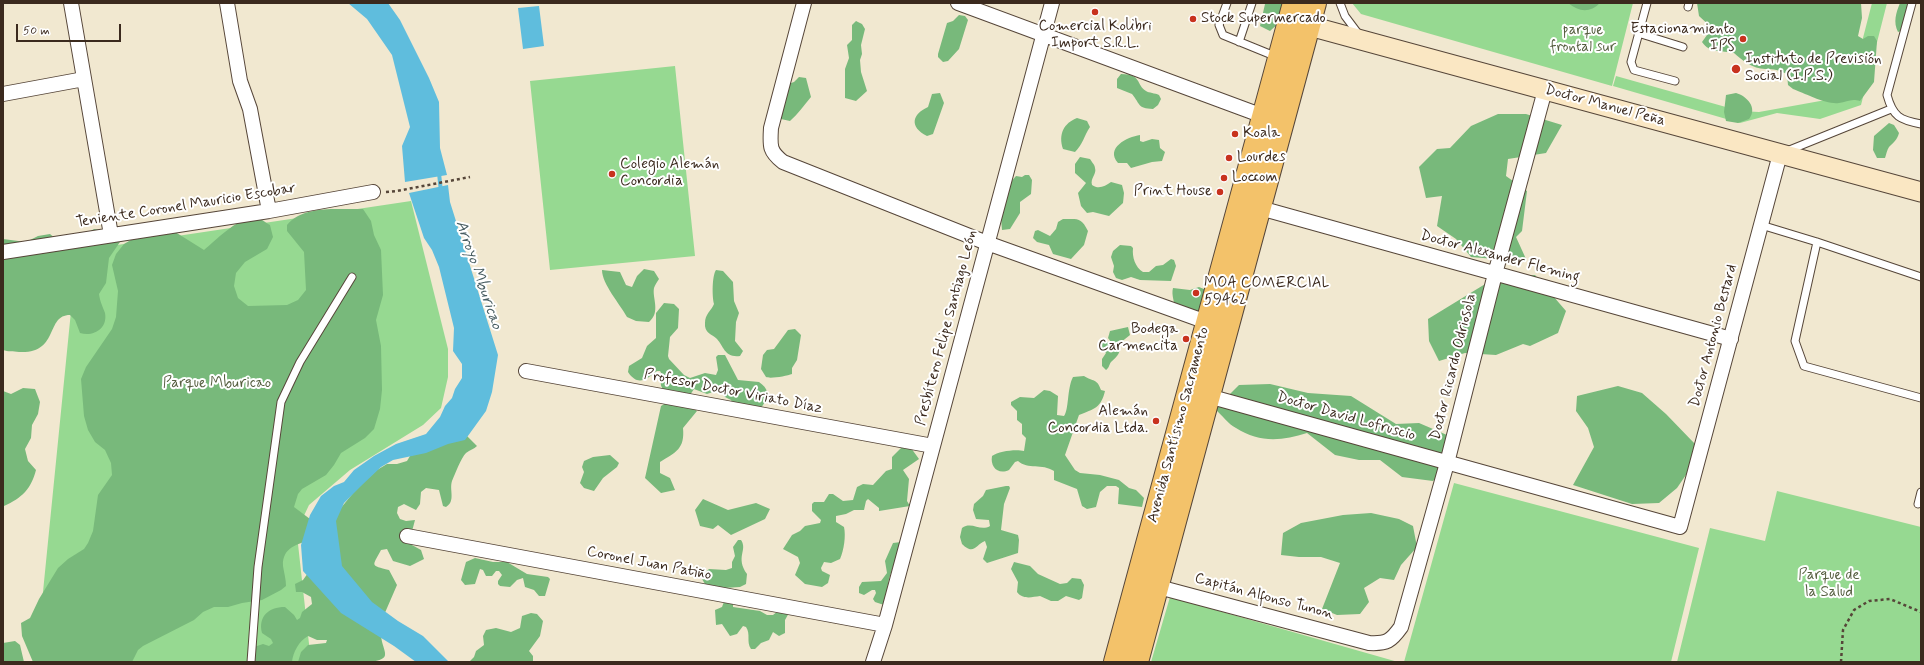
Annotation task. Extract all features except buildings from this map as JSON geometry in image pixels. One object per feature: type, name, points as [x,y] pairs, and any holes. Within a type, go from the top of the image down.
[{"type":"main road","name":"Avenida Santísimo Sacramento","points":[[1115,662],[1147,584],[1217,325],[1263,116],[1279,57],[1297,16],[1315,3]]},
{"type":"main road","name":"Avenida Santísimo Sacramento","points":[[1217,325],[1260,208],[1297,16]]},
{"type":"main road","name":"Avenida Santísimo Sacramento","points":[[1137,662],[1147,584]]},
{"type":"street","points":[[71,3],[111,234]]},
{"type":"street","points":[[227,3],[240,81],[250,108],[269,212]]},
{"type":"street","points":[[804,3],[771,128],[771,148],[774,155],[783,162],[987,243],[1217,325]]},
{"type":"street","points":[[958,3],[1043,36],[1263,116]]},
{"type":"street","name":"Presbítero Felipe Santiago León","points":[[873,662],[885,625],[1052,3]]},
{"type":"street","name":"Doctor Manuel Peña","points":[[1297,16],[1364,41],[1921,192]]},
{"type":"street","points":[[3,94],[84,78]]},
{"type":"street","name":"Doctor Ricardo Odriosola","points":[[1383,644],[1393,638],[1401,627],[1448,463],[1495,274],[1545,90]]},
{"type":"street","name":"Doctor Antonio Bestard","points":[[1680,527],[1780,154]]},
{"type":"street","name":"Teniente Coronel Mauricio Escobar","points":[[3,252],[111,234],[269,212],[373,192]]},
{"type":"street","name":"Doctor Alexander Fleming","points":[[1260,208],[1730,339]]},
{"type":"street","name":"Profesor Doctor Viriato Díaz","points":[[526,371],[933,446]]},
{"type":"street","name":"Doctor David Lofruscio","points":[[1198,394],[1680,527]]},
{"type":"street","name":"Coronel Juan Patiño","points":[[407,536],[885,625]]},
{"type":"street","name":"Capitán Alfonso Tunon","points":[[1147,584],[1369,643],[1383,644]]},
{"type":"lane","points":[[1227,3],[1219,25],[1223,35],[1279,57]]},
{"type":"lane","points":[[1239,42],[1252,3]]},
{"type":"lane","points":[[1340,3],[1345,16],[1364,41]]},
{"type":"lane","points":[[1647,3],[1631,62],[1634,70],[1675,81]]},
{"type":"lane","points":[[1912,3],[1887,96],[1891,109],[1903,120],[1921,124]]},
{"type":"lane","points":[[1638,33],[1683,47]]},
{"type":"lane","points":[[1780,154],[1891,109]]},
{"type":"lane","points":[[1761,225],[1921,277]]},
{"type":"lane","points":[[1817,242],[1795,342],[1804,366],[1921,398]]},
{"type":"lane","points":[[251,662],[258,567],[281,402],[300,362],[352,277]]},
{"type":"lane","points":[[1918,504],[1921,492]]},
{"type":"path","points":[[397,191],[470,177]]},
{"type":"path","points":[[1841,662],[1843,630],[1854,610],[1869,601],[1890,599],[1921,612]]},
{"type":"green space","points":[[1292,3],[1280,22],[1270,31],[1260,26],[1265,4]]},
{"type":"green space","name":"parque frontal sur","points":[[1352,3],[1633,3],[1612,86],[1361,14]]},
{"type":"green space","points":[[1568,3],[1600,3],[1588,10],[1580,10]]},
{"type":"green space","points":[[1697,3],[1861,3],[1862,18],[1858,36],[1863,39],[1868,36],[1874,36],[1877,41],[1874,82],[1860,101],[1852,100],[1839,103],[1822,101],[1793,89],[1788,85],[1787,74],[1776,70],[1761,69],[1752,66],[1734,53],[1716,51],[1705,46],[1702,42],[1712,28],[1699,16]]},
{"type":"green space","points":[[1872,3],[1887,3],[1861,105],[1820,119],[1777,113],[1740,123],[1613,86],[1616,76],[1740,111],[1759,112],[1848,96]]},
{"type":"green space","points":[[1900,3],[1916,3],[1906,28],[1898,32],[1896,28],[1896,18]]},
{"type":"green space","points":[[959,15],[965,16],[968,20],[959,49],[948,61],[943,62],[938,57],[938,54],[947,23],[953,21]]},
{"type":"green space","points":[[856,21],[862,24],[865,29],[861,45],[862,54],[860,60],[861,72],[867,91],[856,101],[845,98],[845,69],[849,58],[847,45],[852,40],[852,25]]},
{"type":"green space","points":[[675,66],[695,256],[550,270],[530,81]]},
{"type":"green space","points":[[1121,74],[1128,74],[1136,78],[1143,89],[1159,95],[1161,99],[1158,105],[1153,109],[1144,108],[1132,94],[1117,88],[1117,79]]},
{"type":"green space","points":[[799,77],[806,78],[811,97],[790,121],[781,119],[780,108],[788,84],[794,82]]},
{"type":"green space","points":[[940,93],[944,103],[933,134],[927,136],[917,129],[915,125],[916,117],[928,107],[932,94]]},
{"type":"green space","points":[[1736,93],[1744,97],[1752,107],[1749,119],[1738,123],[1726,121],[1724,112],[1726,95]]},
{"type":"green space","points":[[1498,114],[1526,114],[1562,125],[1546,153],[1508,159],[1506,176],[1527,191],[1522,231],[1516,237],[1526,259],[1471,257],[1456,239],[1437,226],[1442,196],[1426,198],[1419,167],[1437,149],[1450,148],[1471,126]]},
{"type":"green space","points":[[1077,118],[1087,121],[1090,127],[1080,146],[1075,152],[1063,149],[1061,139],[1063,130],[1066,126],[1072,120]]},
{"type":"green space","points":[[1889,123],[1894,125],[1899,133],[1895,141],[1889,147],[1885,158],[1877,158],[1873,150],[1874,136]]},
{"type":"green space","points":[[1140,135],[1140,141],[1143,142],[1152,139],[1159,140],[1160,148],[1165,152],[1162,161],[1152,162],[1131,168],[1127,163],[1118,163],[1114,153],[1119,144],[1129,138]]},
{"type":"green space","points":[[1080,157],[1090,159],[1094,166],[1095,172],[1092,185],[1100,187],[1111,182],[1122,185],[1124,193],[1123,203],[1109,216],[1093,212],[1087,213],[1081,206],[1078,193],[1086,183],[1075,173],[1075,164]]},
{"type":"green space","points":[[1029,175],[1032,180],[1031,194],[1020,202],[1020,213],[1010,229],[1002,230],[1001,218],[1009,184],[1016,176],[1022,177]]},
{"type":"green space","name":"Parque Mburicao","points":[[411,201],[448,349],[448,377],[441,408],[423,425],[350,470],[309,505],[301,522],[298,544],[311,662],[36,662],[77,251]]},
{"type":"green space","name":"Parque Mburicao","points":[[363,209],[371,221],[374,235],[381,250],[383,295],[376,320],[381,346],[382,390],[380,409],[374,429],[365,438],[341,453],[326,475],[302,489],[298,494],[294,507],[310,519],[313,539],[292,547],[285,554],[283,566],[286,586],[262,600],[228,607],[214,607],[203,612],[194,620],[143,646],[138,650],[132,662],[33,662],[22,636],[21,623],[30,618],[39,599],[58,568],[68,559],[84,549],[88,543],[93,531],[98,495],[112,475],[111,463],[105,450],[95,442],[88,430],[84,416],[81,379],[86,367],[112,329],[116,317],[118,291],[112,265],[116,254],[124,244],[146,231],[172,230],[204,250],[236,224],[251,218],[260,219],[270,225],[273,237],[267,249],[245,262],[236,273],[234,286],[238,298],[248,306],[287,305],[298,300],[306,290],[304,252],[287,231],[287,225],[294,218],[312,211]]},
{"type":"green space","points":[[1063,219],[1081,221],[1088,231],[1084,245],[1071,259],[1053,254],[1049,245],[1037,242],[1033,238],[1035,231],[1038,230],[1050,236],[1056,229],[1058,222]]},
{"type":"green space","points":[[94,229],[122,233],[120,242],[109,258],[106,283],[99,294],[105,313],[105,319],[102,327],[94,333],[80,333],[75,320],[70,315],[62,317],[57,321],[47,341],[41,347],[32,351],[19,352],[3,350],[3,239],[26,242],[38,236],[50,234],[56,239],[56,245],[60,251],[66,249],[70,244]]},
{"type":"green space","points":[[1120,245],[1131,246],[1133,248],[1135,262],[1143,272],[1149,272],[1156,266],[1163,265],[1171,259],[1174,260],[1176,266],[1171,281],[1140,280],[1131,277],[1122,280],[1116,278],[1113,272],[1114,266],[1111,257],[1113,251]]},
{"type":"green space","points":[[644,269],[654,271],[659,279],[654,288],[655,314],[649,322],[636,321],[627,317],[608,288],[602,270],[620,272],[626,285],[632,287],[637,276]]},
{"type":"green space","points":[[716,270],[723,271],[733,282],[734,301],[739,313],[736,322],[735,341],[743,351],[740,356],[728,354],[717,339],[709,333],[705,326],[706,317],[714,304],[713,286]]},
{"type":"green space","points":[[1535,275],[1566,311],[1558,333],[1530,346],[1523,344],[1496,355],[1465,353],[1439,361],[1429,341],[1428,319],[1495,278]]},
{"type":"green space","points":[[1199,287],[1211,292],[1201,315],[1175,310],[1172,293],[1173,288],[1190,290]]},
{"type":"green space","points":[[664,303],[674,304],[679,309],[678,328],[670,337],[669,359],[684,375],[690,378],[705,373],[716,375],[718,370],[716,357],[718,355],[725,355],[738,380],[759,382],[767,392],[766,401],[752,419],[739,417],[731,400],[725,397],[719,390],[707,394],[694,389],[690,395],[682,394],[677,391],[664,390],[662,388],[661,382],[663,376],[660,371],[657,371],[650,377],[642,380],[635,379],[628,372],[629,366],[642,358],[647,346],[656,338],[656,313]]},
{"type":"green space","points":[[1128,327],[1130,335],[1120,343],[1120,349],[1116,358],[1111,362],[1106,370],[1102,366],[1102,359],[1106,353],[1100,346],[1101,343],[1111,342],[1108,338],[1110,331]]},
{"type":"green space","points":[[795,329],[801,335],[797,360],[792,368],[792,374],[768,378],[766,377],[761,369],[763,355],[767,350],[774,349],[788,330]]},
{"type":"green space","points":[[1084,376],[1096,382],[1101,390],[1105,391],[1101,401],[1096,407],[1079,415],[1065,455],[1075,470],[1080,473],[1100,475],[1119,480],[1129,488],[1136,490],[1144,498],[1142,507],[1118,504],[1119,488],[1116,486],[1107,486],[1100,492],[1096,507],[1087,509],[1082,506],[1077,489],[1054,480],[1054,471],[1045,467],[1022,464],[1018,461],[1015,462],[1009,470],[998,471],[992,464],[992,456],[995,454],[1017,450],[1024,451],[1026,438],[1022,434],[1022,424],[1017,420],[1017,411],[1011,405],[1011,402],[1020,397],[1034,398],[1044,390],[1050,391],[1058,396],[1057,415],[1064,416],[1067,409],[1073,377]]},
{"type":"green space","points":[[1270,384],[1308,393],[1351,396],[1396,424],[1419,423],[1447,435],[1448,465],[1433,481],[1402,477],[1380,460],[1359,460],[1335,455],[1307,433],[1280,439],[1253,436],[1233,426],[1215,409],[1239,385]]},
{"type":"green space","points":[[1618,386],[1642,393],[1666,414],[1695,444],[1690,469],[1677,488],[1659,503],[1632,504],[1573,485],[1594,447],[1588,428],[1576,411],[1577,396]]},
{"type":"green space","points":[[23,388],[35,389],[40,402],[38,414],[32,425],[31,438],[25,449],[28,461],[36,470],[31,483],[25,492],[16,500],[4,506],[3,391],[11,394]]},
{"type":"green space","points":[[671,400],[688,405],[697,411],[683,428],[681,445],[675,452],[660,462],[660,473],[670,478],[675,490],[661,493],[645,478],[661,406]]},
{"type":"green space","points":[[467,436],[477,446],[466,453],[460,462],[451,484],[452,499],[449,505],[446,507],[443,506],[439,490],[426,488],[421,492],[420,504],[416,510],[404,504],[398,507],[397,513],[400,519],[406,521],[415,520],[410,539],[412,545],[421,550],[424,559],[410,566],[393,561],[387,549],[381,550],[374,564],[378,567],[389,570],[397,585],[384,615],[342,578],[331,530],[336,514],[358,487],[377,470],[387,464],[397,464],[407,461],[410,456]]},
{"type":"green space","points":[[902,447],[911,448],[919,459],[903,470],[909,479],[907,501],[910,506],[879,511],[879,508],[868,499],[864,510],[854,510],[846,514],[836,516],[836,522],[844,527],[845,531],[843,551],[840,559],[831,563],[824,562],[821,568],[822,571],[830,575],[828,583],[822,587],[805,584],[795,575],[800,563],[798,557],[783,549],[792,535],[800,531],[805,526],[820,523],[821,520],[812,511],[812,504],[814,502],[824,502],[829,494],[833,494],[843,501],[853,500],[857,487],[863,484],[873,485],[886,471],[892,469],[892,457]]},
{"type":"green space","points":[[610,455],[619,463],[617,467],[603,478],[594,491],[584,488],[580,483],[584,472],[582,467],[584,461],[593,457]]},
{"type":"green space","points":[[1454,483],[1699,548],[1671,662],[1404,662]]},
{"type":"green space","points":[[1009,486],[1010,488],[1004,504],[1001,530],[1018,535],[1018,553],[987,563],[983,559],[987,547],[985,541],[975,548],[969,549],[962,544],[960,537],[962,528],[969,526],[986,528],[990,526],[989,520],[976,519],[973,510],[974,504],[983,496],[986,490]]},
{"type":"green space","name":"Parque de la Salud","points":[[1777,491],[1921,527],[1921,662],[1677,662],[1710,528],[1765,541]]},
{"type":"green space","points":[[703,499],[728,510],[756,503],[770,509],[765,519],[731,535],[718,525],[713,529],[700,526],[695,510]]},
{"type":"green space","points":[[1371,513],[1399,519],[1413,526],[1417,547],[1401,565],[1394,580],[1380,578],[1364,588],[1369,602],[1360,614],[1337,615],[1322,609],[1340,563],[1321,557],[1281,555],[1283,533],[1301,523],[1343,515]]},
{"type":"green space","points":[[738,540],[741,540],[743,544],[742,563],[747,574],[746,584],[740,587],[724,588],[705,584],[702,579],[702,575],[709,569],[726,570],[732,568],[732,562],[735,556],[733,547]]},
{"type":"green space","points":[[901,542],[889,579],[884,605],[875,602],[873,599],[876,593],[875,590],[872,590],[864,595],[859,593],[859,587],[862,582],[881,581],[887,573],[885,561],[893,543]]},
{"type":"green space","points":[[475,558],[493,562],[507,562],[527,574],[548,577],[550,579],[545,596],[539,596],[534,590],[525,587],[523,578],[517,580],[510,587],[500,586],[498,581],[502,575],[499,571],[496,571],[492,576],[486,576],[483,570],[480,569],[475,584],[465,585],[461,580],[466,562]]},
{"type":"green space","points":[[1014,562],[1030,566],[1038,574],[1060,584],[1067,583],[1072,578],[1081,579],[1084,585],[1082,598],[1079,600],[1066,596],[1058,601],[1051,601],[1040,596],[1028,597],[1019,595],[1017,592],[1018,582],[1011,569]]},
{"type":"green space","points":[[308,573],[381,636],[385,651],[382,659],[369,662],[298,662],[301,652],[308,645],[326,643],[327,640],[317,640],[308,636],[297,647],[292,662],[256,662],[253,658],[254,647],[263,644],[269,646],[273,643],[271,639],[262,633],[262,622],[266,614],[269,611],[279,607],[285,607],[297,620],[300,618],[302,612],[312,604],[311,597],[302,592],[296,592],[295,584],[303,580]]},
{"type":"green space","points":[[1170,597],[1398,662],[1151,662]]},
{"type":"green space","points":[[725,599],[733,602],[733,607],[760,611],[767,615],[773,615],[778,611],[790,611],[785,620],[785,633],[779,636],[773,632],[769,640],[761,643],[755,649],[751,649],[746,627],[743,626],[737,634],[730,636],[722,624],[716,625],[715,610],[722,607]]},
{"type":"green space","points":[[531,613],[537,614],[543,621],[540,636],[529,651],[533,656],[533,662],[469,662],[474,657],[476,651],[484,645],[483,636],[486,630],[496,628],[511,632],[520,628],[522,616]]},
{"type":"green space","points":[[15,641],[20,645],[24,662],[3,662],[3,643]]},
{"type":"water","points":[[348,3],[388,3],[400,20],[429,78],[439,102],[440,148],[447,175],[405,182],[402,146],[410,127],[392,55],[367,19]]},
{"type":"water","points":[[539,6],[544,46],[523,49],[518,8]]},
{"type":"water","points":[[448,185],[450,202],[498,355],[492,392],[486,411],[465,440],[448,444],[426,453],[393,460],[381,467],[344,503],[336,521],[342,566],[372,602],[398,621],[423,636],[449,662],[416,662],[394,646],[341,613],[303,571],[301,545],[310,515],[321,496],[334,486],[344,482],[354,470],[374,456],[396,444],[426,434],[440,417],[462,378],[462,364],[453,351],[454,328],[439,267],[432,250],[424,238],[409,193]]},
{"type":"waterway","name":"Arroyo Mburicao","points":[[439,173],[441,192]]},
{"type":"place","name":"Comercial Kolibri Import S.R.L.","points":[[1095,12]]},
{"type":"place","name":"Stock Supermercado","points":[[1193,19]]},
{"type":"place","name":"Estacionamiento IPS","points":[[1743,39]]},
{"type":"place","name":"Instituto de Previsión Social (I.P.S.)","points":[[1736,69]]},
{"type":"place","name":"Koala","points":[[1235,134]]},
{"type":"place","name":"Lourdes","points":[[1229,158]]},
{"type":"place","name":"Colegio Alemán Concordia","points":[[612,174]]},
{"type":"place","name":"Loccom","points":[[1224,178]]},
{"type":"place","name":"Print House","points":[[1220,192]]},
{"type":"place","name":"MOA COMERCIAL 59462","points":[[1196,293]]},
{"type":"place","name":"Bodega Carmencita","points":[[1186,339]]},
{"type":"place","name":"Alemán Concordia Ltda.","points":[[1156,421]]}]
